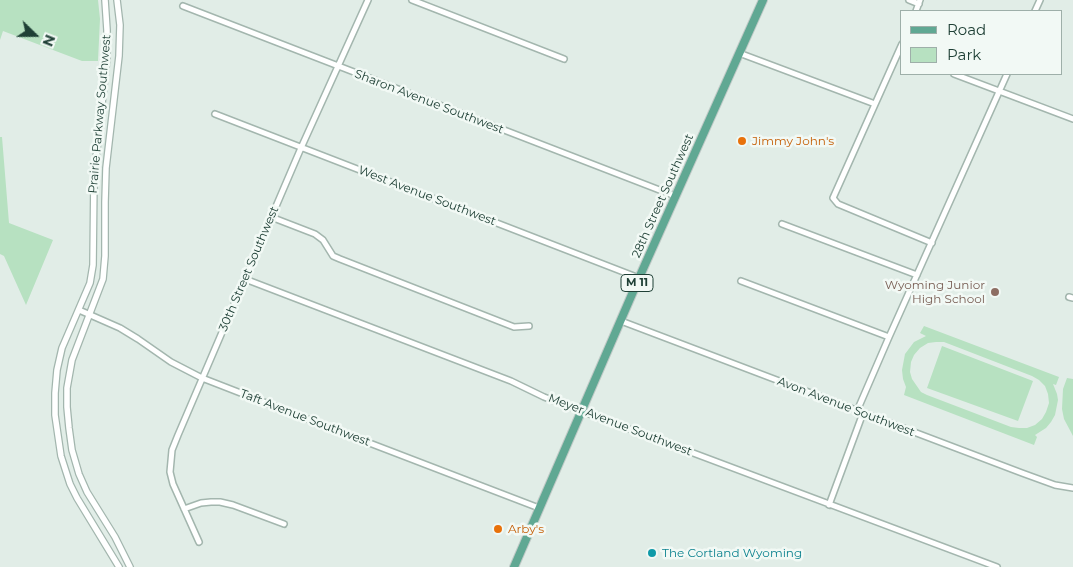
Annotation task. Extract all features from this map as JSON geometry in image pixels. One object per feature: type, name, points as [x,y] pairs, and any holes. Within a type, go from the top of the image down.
[{"type":"main road","name":"28th Street Southwest","points":[[514,567],[639,278],[763,0]]},
{"type":"street","name":"Prairie Parkway Southwest","points":[[105,0],[107,58],[94,176],[93,264],[90,283],[62,348],[57,370],[55,415],[65,470],[77,498],[119,567]]},
{"type":"street","name":"Prairie Parkway Southwest","points":[[118,0],[120,26],[119,56],[106,168],[103,279],[74,352],[67,388],[67,407],[70,439],[79,474],[87,492],[115,537],[130,567]]},
{"type":"street","name":"30th Street Southwest","points":[[199,542],[173,484],[170,472],[172,450],[301,148],[368,0]]},
{"type":"street","points":[[412,0],[564,59]]},
{"type":"street","points":[[909,0],[920,2]]},
{"type":"street","name":"Sharon Avenue Southwest","points":[[183,6],[676,196]]},
{"type":"street","points":[[739,53],[875,104]]},
{"type":"street","points":[[900,53],[833,198],[838,204],[932,243]]},
{"type":"street","points":[[957,75],[1073,119]]},
{"type":"street","points":[[857,411],[1007,75]]},
{"type":"street","name":"West Avenue Southwest","points":[[215,114],[639,278]]},
{"type":"street","points":[[271,217],[315,234],[323,240],[332,256],[514,326],[529,326]]},
{"type":"street","points":[[782,224],[917,275]]},
{"type":"street","name":"Meyer Avenue Southwest","points":[[245,279],[511,381],[544,397],[997,567]]},
{"type":"street","points":[[741,281],[889,337]]},
{"type":"street","name":"Taft Avenue Southwest","points":[[79,310],[120,328],[171,362],[202,378],[539,508]]},
{"type":"street","name":"Avon Avenue Southwest","points":[[621,321],[1055,485],[1073,488]]},
{"type":"street","points":[[829,504],[863,413]]},
{"type":"street","points":[[59,441],[70,439]]},
{"type":"street","points":[[184,509],[201,503],[220,502],[284,524]]},
{"type":"green space","points":[[0,0],[98,0],[100,19],[98,61],[82,61],[3,31],[0,40]]},
{"type":"green space","points":[[0,137],[2,137],[9,223],[53,240],[26,305],[4,256],[0,254]]},
{"type":"green space","points":[[924,326],[1059,377],[1056,385],[1053,384],[1058,400],[1055,415],[1046,428],[1035,435],[1037,437],[1034,445],[904,395],[906,387],[902,370],[905,354],[914,342],[926,336],[920,333]],"holes":[[[944,342],[1039,380],[1045,386],[1049,403],[1042,419],[1035,425],[1027,428],[1011,427],[921,392],[912,379],[910,372],[914,355],[928,343]]]},
{"type":"green space","points":[[942,346],[1033,381],[1018,421],[927,388]]},
{"type":"green space","points":[[1067,378],[1073,379],[1073,436],[1064,419],[1062,409],[1063,389]]},
{"type":"place","name":"Jimmy John's","points":[[742,141]]},
{"type":"place","name":"Wyoming Junior High School","points":[[995,292]]},
{"type":"place","name":"Arby's","points":[[498,529]]},
{"type":"place","name":"The Cortland Wyoming","points":[[652,553]]}]
